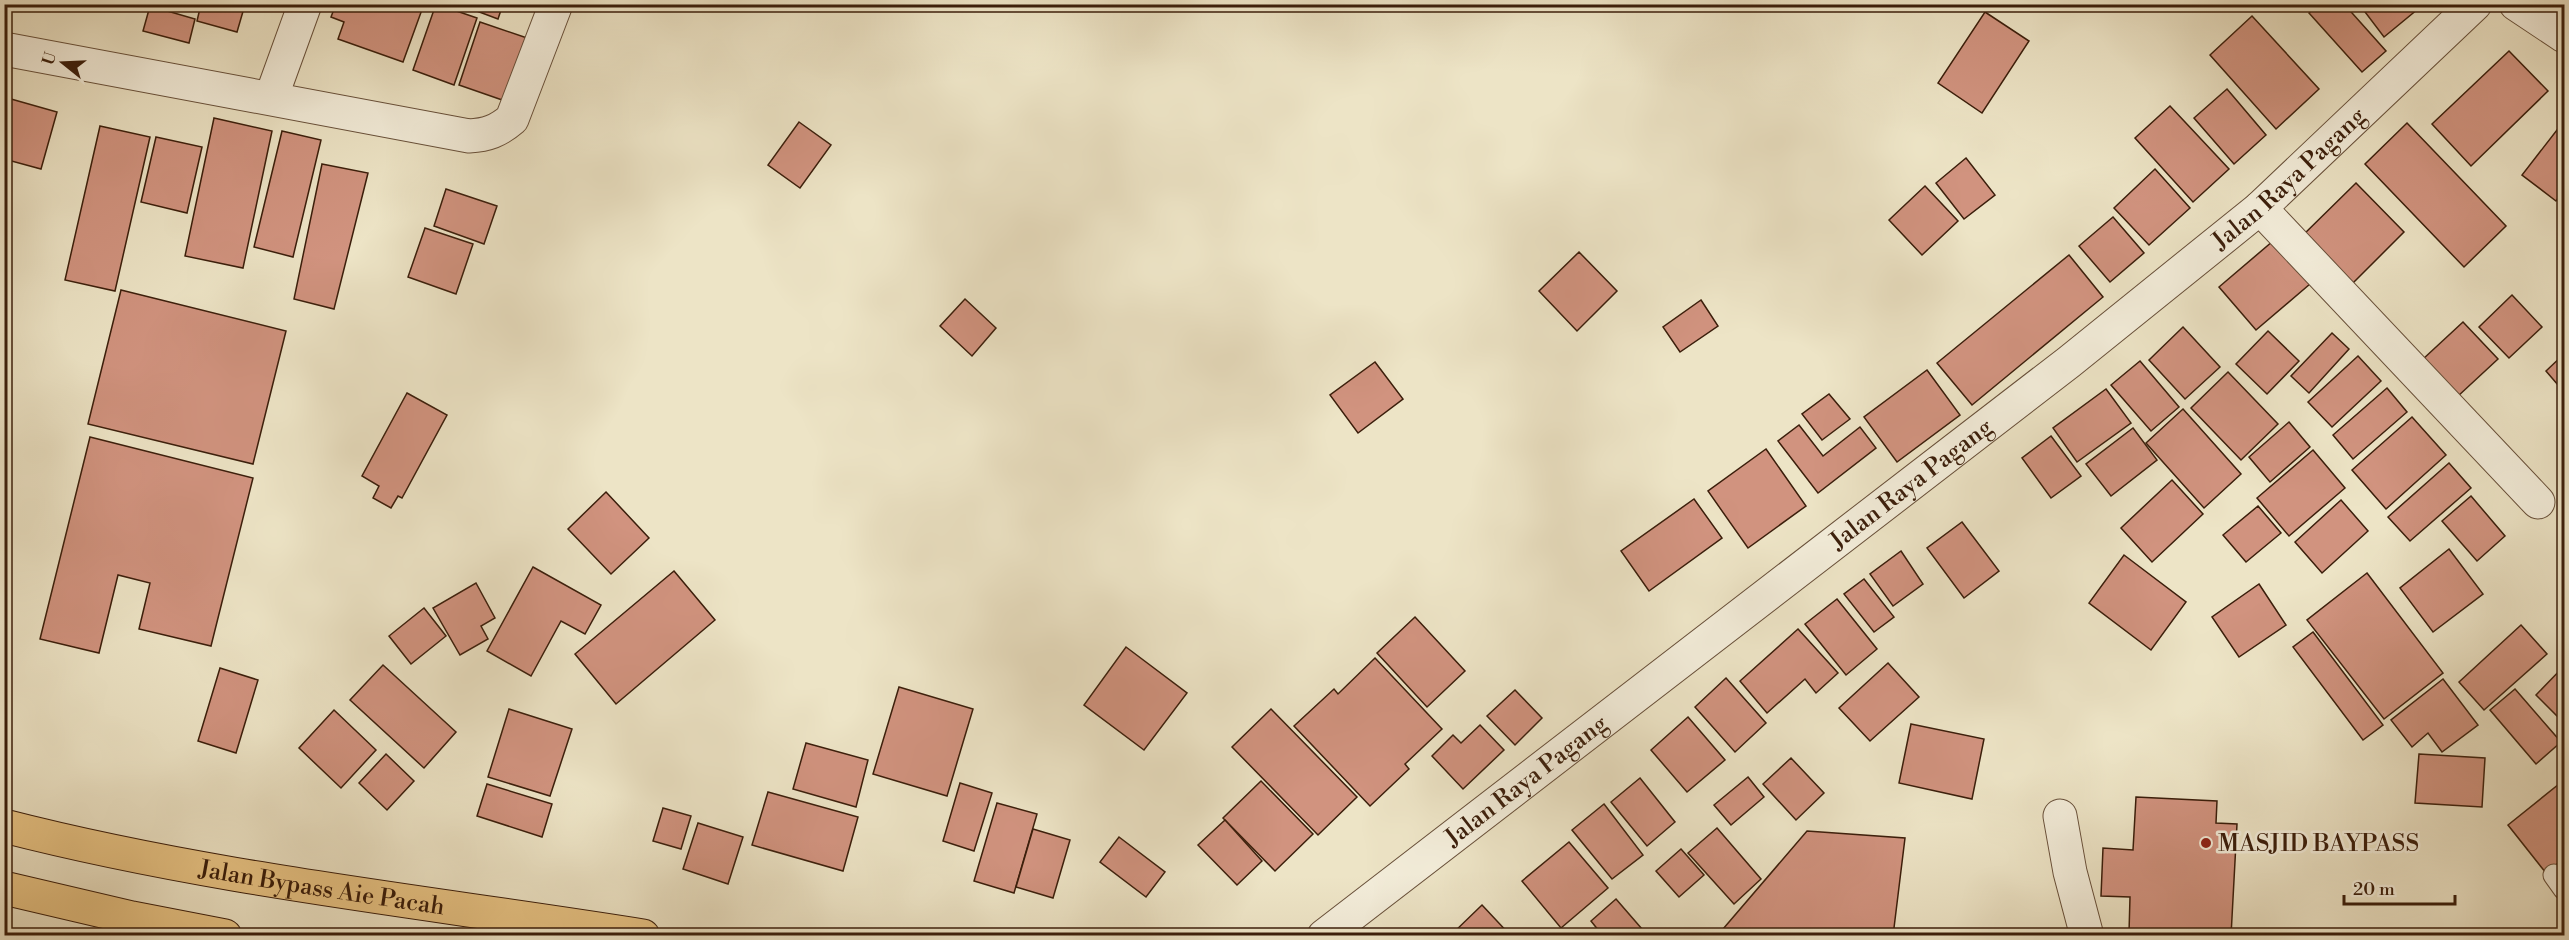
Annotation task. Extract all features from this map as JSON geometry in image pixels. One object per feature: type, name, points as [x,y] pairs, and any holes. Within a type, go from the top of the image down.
[{"type":"highway","name":"Jalan Bypass Aie Pacah","points":[[4,826],[56,839],[250,878],[643,936]]},
{"type":"highway","points":[[4,888],[132,918],[225,936]]},
{"type":"street","points":[[271,98],[305,4]]},
{"type":"street","points":[[4,49],[469,136],[485,135],[499,130],[512,119],[556,4]]},
{"type":"street","name":"Jalan Raya Pagang","points":[[1324,936],[2059,369],[2260,208],[2475,4]]},
{"type":"street","points":[[2516,4],[2565,36]]},
{"type":"street","points":[[2260,208],[2538,502]]},
{"type":"street","points":[[2060,816],[2070,872],[2087,936]]},
{"type":"building","points":[[171,4],[194,4],[193,10]]},
{"type":"building","points":[[201,4],[232,4],[244,8],[237,32],[197,21]]},
{"type":"building","points":[[336,4],[424,4],[403,62],[338,39],[344,22],[331,17]]},
{"type":"building","points":[[436,4],[477,18],[454,85],[413,70]]},
{"type":"building","points":[[458,4],[503,4],[498,19]]},
{"type":"building","points":[[2318,4],[2344,4],[2386,51],[2362,72],[2309,13]]},
{"type":"building","points":[[2359,4],[2424,4],[2384,37]]},
{"type":"building","points":[[150,6],[195,19],[189,43],[143,31]]},
{"type":"building","points":[[1985,12],[2029,41],[1982,113],[1938,83]]},
{"type":"building","points":[[2252,16],[2319,89],[2276,129],[2210,55]]},
{"type":"building","points":[[480,22],[530,39],[508,102],[459,85]]},
{"type":"building","points":[[2509,51],[2548,91],[2471,166],[2432,124]]},
{"type":"building","points":[[2227,89],[2266,135],[2234,164],[2194,118]]},
{"type":"building","points":[[4,97],[57,112],[41,169],[4,159]]},
{"type":"building","points":[[2170,106],[2229,169],[2193,202],[2135,138]]},
{"type":"building","points":[[214,118],[272,131],[243,268],[185,256]]},
{"type":"building","points":[[2564,121],[2564,190],[2556,201],[2522,175]]},
{"type":"building","points":[[799,122],[831,145],[800,188],[768,165]]},
{"type":"building","points":[[2407,123],[2506,226],[2464,267],[2365,164]]},
{"type":"building","points":[[100,126],[150,137],[115,291],[65,280]]},
{"type":"building","points":[[282,131],[321,140],[293,257],[254,247]]},
{"type":"building","points":[[156,137],[202,147],[187,213],[141,202]]},
{"type":"building","points":[[1966,158],[1995,195],[1964,219],[1936,183]]},
{"type":"building","points":[[322,164],[368,173],[334,309],[294,299]]},
{"type":"building","points":[[2155,169],[2190,208],[2149,245],[2114,208]]},
{"type":"building","points":[[2356,183],[2404,232],[2346,290],[2298,240]]},
{"type":"building","points":[[1925,186],[1958,221],[1922,255],[1889,220]]},
{"type":"building","points":[[446,189],[497,206],[484,244],[434,226]]},
{"type":"building","points":[[2113,217],[2144,253],[2110,282],[2079,246]]},
{"type":"building","points":[[425,228],[473,244],[456,294],[408,277]]},
{"type":"building","points":[[2273,241],[2310,284],[2256,330],[2219,287]]},
{"type":"building","points":[[1579,252],[1617,291],[1577,331],[1539,291]]},
{"type":"building","points":[[2069,255],[2103,297],[1972,405],[1937,363]]},
{"type":"building","points":[[121,290],[286,331],[253,464],[88,424]]},
{"type":"building","points":[[2512,295],[2542,327],[2509,358],[2479,327]]},
{"type":"building","points":[[965,299],[996,328],[972,356],[940,326]]},
{"type":"building","points":[[1701,300],[1718,326],[1680,352],[1663,327]]},
{"type":"building","points":[[2463,322],[2498,359],[2457,397],[2422,360]]},
{"type":"building","points":[[2183,327],[2220,367],[2185,399],[2149,360]]},
{"type":"building","points":[[2268,331],[2299,361],[2267,394],[2236,364]]},
{"type":"building","points":[[2332,333],[2349,349],[2309,393],[2291,376]]},
{"type":"building","points":[[2564,354],[2564,392],[2546,371]]},
{"type":"building","points":[[2358,356],[2381,381],[2332,427],[2308,402]]},
{"type":"building","points":[[2140,361],[2179,407],[2151,431],[2111,385]]},
{"type":"building","points":[[1375,362],[1403,399],[1358,433],[1330,395]]},
{"type":"building","points":[[1927,370],[1960,415],[1897,462],[1864,417]]},
{"type":"building","points":[[2228,372],[2278,424],[2241,460],[2191,408]]},
{"type":"building","points":[[2387,388],[2407,412],[2353,459],[2333,435]]},
{"type":"building","points":[[2106,389],[2131,423],[2077,462],[2053,428]]},
{"type":"building","points":[[407,393],[447,415],[402,498],[398,496],[391,508],[373,498],[379,486],[362,476]]},
{"type":"building","points":[[1829,394],[1850,419],[1822,440],[1802,414]]},
{"type":"building","points":[[2183,409],[2241,474],[2204,508],[2146,443]]},
{"type":"building","points":[[2412,417],[2446,455],[2386,509],[2352,470]]},
{"type":"building","points":[[2289,422],[2310,447],[2270,482],[2249,457]]},
{"type":"building","points":[[1799,425],[1823,456],[1860,427],[1876,448],[1818,493],[1778,441]]},
{"type":"building","points":[[2133,428],[2157,460],[2111,496],[2086,464]]},
{"type":"building","points":[[2051,436],[2081,476],[2051,498],[2022,458]]},
{"type":"building","points":[[90,437],[253,478],[211,646],[139,629],[150,583],[118,575],[99,653],[40,639]]},
{"type":"building","points":[[1766,449],[1806,506],[1748,548],[1708,491]]},
{"type":"building","points":[[2313,450],[2345,488],[2289,536],[2257,498]]},
{"type":"building","points":[[2449,463],[2471,488],[2410,541],[2388,517]]},
{"type":"building","points":[[2172,480],[2203,514],[2152,562],[2121,528]]},
{"type":"building","points":[[606,492],[649,538],[611,574],[568,529]]},
{"type":"building","points":[[2471,496],[2505,536],[2477,561],[2442,521]]},
{"type":"building","points":[[1694,499],[1722,538],[1649,591],[1621,551]]},
{"type":"building","points":[[2341,500],[2368,531],[2322,573],[2295,542]]},
{"type":"building","points":[[2258,506],[2281,533],[2246,562],[2223,535]]},
{"type":"building","points":[[1962,522],[1999,571],[1964,598],[1927,548]]},
{"type":"building","points":[[2449,549],[2483,594],[2433,632],[2400,588]]},
{"type":"building","points":[[1901,551],[1923,584],[1893,606],[1870,574]]},
{"type":"building","points":[[2124,555],[2186,602],[2151,650],[2089,603]]},
{"type":"building","points":[[533,567],[601,605],[585,634],[561,621],[531,676],[487,651]]},
{"type":"building","points":[[674,571],[715,620],[616,704],[575,654]]},
{"type":"building","points":[[2367,573],[2443,673],[2384,719],[2307,620]]},
{"type":"building","points":[[1864,579],[1894,617],[1874,632],[1844,594]]},
{"type":"building","points":[[476,583],[495,618],[481,626],[488,639],[460,655],[433,608]]},
{"type":"building","points":[[2259,584],[2286,625],[2239,657],[2212,617]]},
{"type":"building","points":[[1837,599],[1877,649],[1846,675],[1805,624]]},
{"type":"building","points":[[424,608],[446,636],[411,664],[389,636]]},
{"type":"building","points":[[1415,617],[1465,671],[1427,707],[1377,653]]},
{"type":"building","points":[[2521,625],[2547,654],[2484,710],[2459,682]]},
{"type":"building","points":[[1798,629],[1838,673],[1816,693],[1805,679],[1767,713],[1740,681]]},
{"type":"building","points":[[2313,632],[2383,725],[2363,740],[2293,647]]},
{"type":"building","points":[[1126,647],[1187,693],[1144,750],[1084,705]]},
{"type":"building","points":[[1375,658],[1442,729],[1405,764],[1409,769],[1370,806],[1294,726],[1334,689],[1338,694]]},
{"type":"building","points":[[1888,663],[1919,697],[1870,741],[1839,708]]},
{"type":"building","points":[[383,665],[456,732],[424,768],[350,700]]},
{"type":"building","points":[[2564,666],[2564,718],[2562,721],[2536,695]]},
{"type":"building","points":[[220,668],[258,680],[236,753],[198,741]]},
{"type":"building","points":[[1726,678],[1766,723],[1735,752],[1695,707]]},
{"type":"building","points":[[2443,679],[2478,725],[2442,752],[2428,733],[2412,747],[2391,720]]},
{"type":"building","points":[[899,687],[973,709],[947,796],[873,774]]},
{"type":"building","points":[[2515,689],[2561,742],[2536,764],[2490,710]]},
{"type":"building","points":[[1515,690],[1542,718],[1515,745],[1487,716]]},
{"type":"building","points":[[509,709],[572,729],[550,796],[488,777]]},
{"type":"building","points":[[1271,709],[1357,797],[1318,835],[1232,747]]},
{"type":"building","points":[[334,710],[376,750],[341,788],[299,748]]},
{"type":"building","points":[[1688,717],[1725,760],[1687,792],[1651,750]]},
{"type":"building","points":[[1911,724],[1984,739],[1972,799],[1899,783]]},
{"type":"building","points":[[1480,725],[1504,750],[1463,789],[1432,756],[1453,735],[1461,743]]},
{"type":"building","points":[[806,743],[868,760],[856,807],[793,789]]},
{"type":"building","points":[[386,754],[414,781],[387,810],[359,783]]},
{"type":"building","points":[[2419,754],[2485,758],[2482,807],[2415,803]]},
{"type":"building","points":[[1791,758],[1824,793],[1796,820],[1763,784]]},
{"type":"building","points":[[1748,777],[1764,797],[1731,825],[1714,805]]},
{"type":"building","points":[[1640,778],[1675,822],[1647,846],[1611,802]]},
{"type":"building","points":[[2564,780],[2564,858],[2546,873],[2508,825]]},
{"type":"building","points":[[1261,781],[1313,834],[1275,871],[1223,818]]},
{"type":"building","points":[[960,783],[992,793],[974,851],[943,841]]},
{"type":"building","points":[[487,784],[552,804],[542,837],[477,816]]},
{"type":"building","points":[[768,792],[858,817],[843,871],[752,845]]},
{"type":"building","points":[[2136,797],[2217,801],[2216,823],[2237,824],[2231,936],[2129,933],[2130,897],[2101,896],[2103,848],[2133,850]]},
{"type":"building","points":[[997,803],[1037,814],[1014,893],[974,881]]},
{"type":"building","points":[[1604,804],[1643,855],[1612,879],[1572,830]]},
{"type":"building","points":[[663,808],[691,816],[681,849],[653,841]]},
{"type":"building","points":[[1225,820],[1262,861],[1237,885],[1198,845]]},
{"type":"building","points":[[698,823],[743,837],[728,884],[683,869]]},
{"type":"building","points":[[1717,828],[1761,879],[1734,904],[1688,853]]},
{"type":"building","points":[[1033,829],[1070,840],[1053,898],[1016,887]]},
{"type":"building","points":[[1807,831],[1905,838],[1893,936],[1717,936]]},
{"type":"building","points":[[1119,837],[1165,872],[1146,897],[1100,862]]},
{"type":"building","points":[[1569,842],[1608,888],[1561,928],[1522,881]]},
{"type":"building","points":[[1681,849],[1704,875],[1679,897],[1656,871]]},
{"type":"building","points":[[1616,899],[1642,929],[1635,936],[1603,936],[1591,921]]},
{"type":"building","points":[[1482,905],[1511,936],[1455,936],[1453,933]]},
{"type":"place","name":"MASJID BAYPASS","points":[[2206,843]]}]
